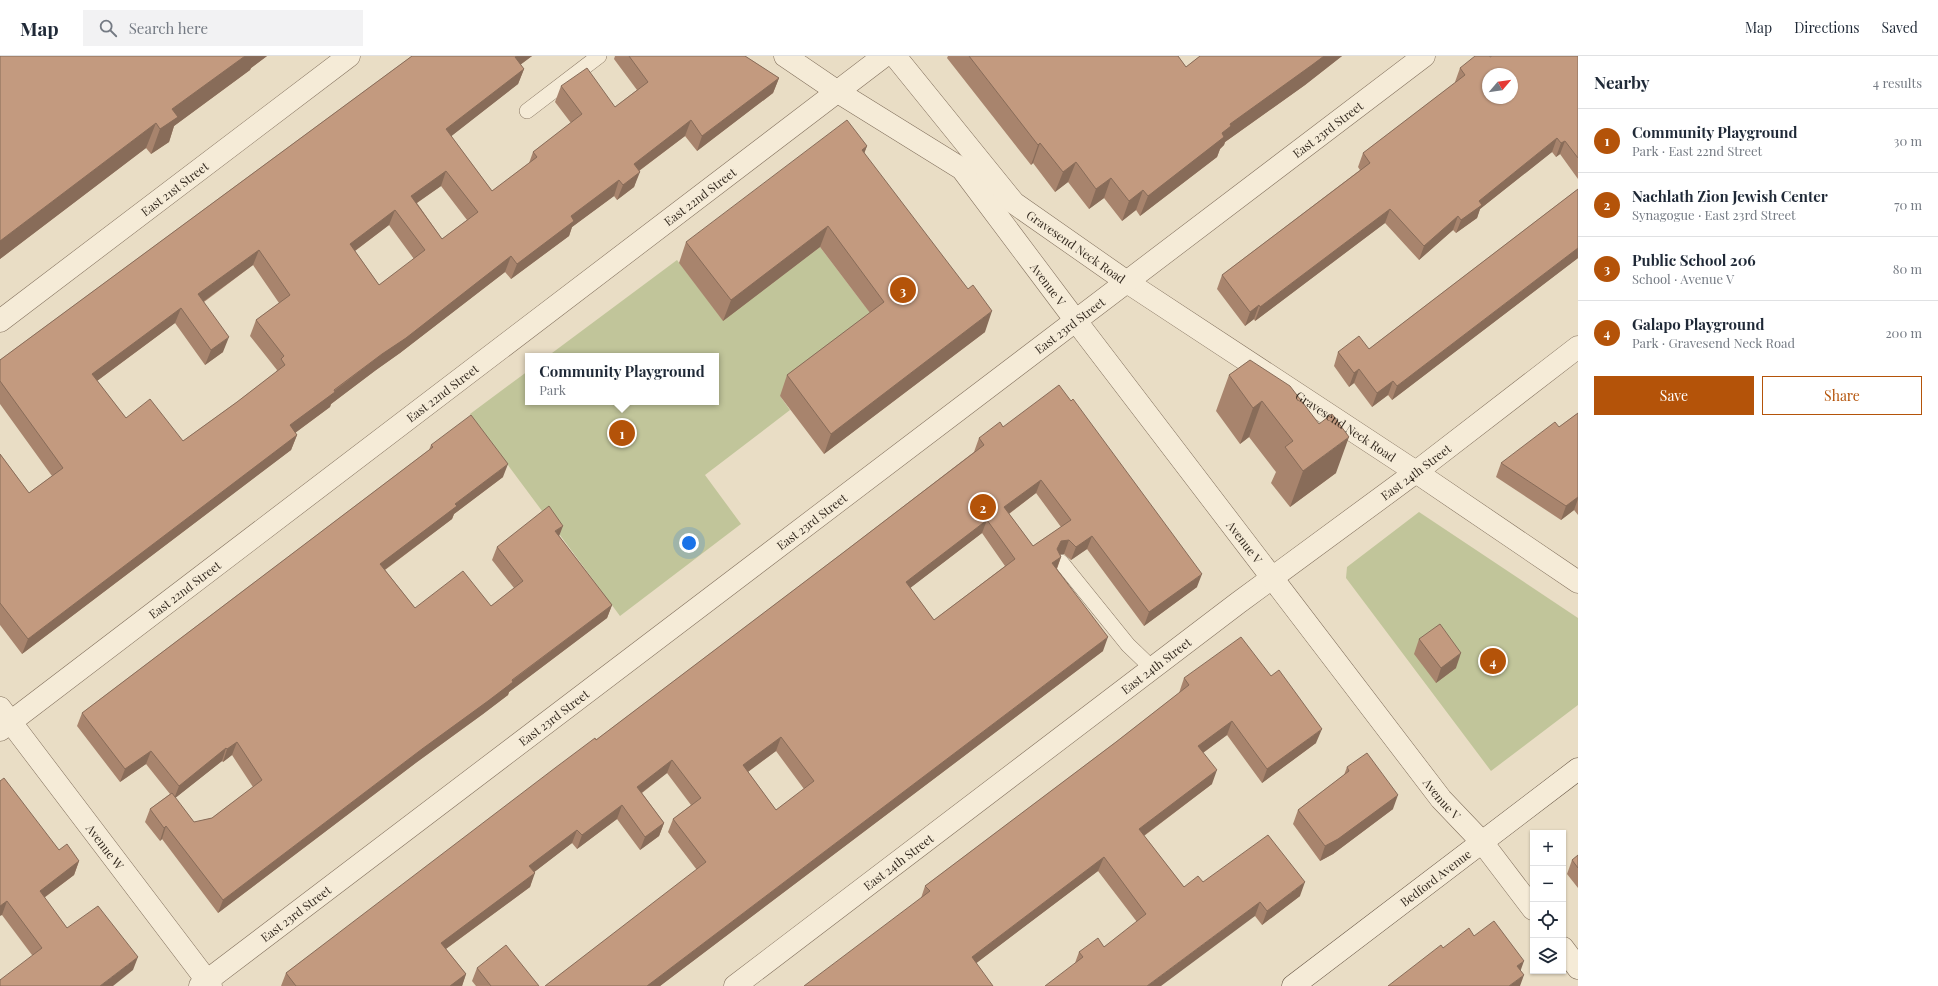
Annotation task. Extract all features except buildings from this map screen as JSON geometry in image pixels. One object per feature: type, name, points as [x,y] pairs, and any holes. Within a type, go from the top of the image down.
[{"type":"street","name":"East 21st Street","points":[[0,321],[350,56]]},
{"type":"street","points":[[785,56],[838,92]]},
{"type":"street","name":"East 22nd Street","points":[[4,720],[884,56]]},
{"type":"street","name":"Gravesend Neck Road","points":[[895,56],[1014,203],[1127,282],[1416,472],[1578,582]]},
{"type":"street","name":"East 23rd Street","points":[[206,984],[1424,56]]},
{"type":"street","name":"Avenue V","points":[[838,92],[962,169],[1076,321],[1441,799],[1482,842],[1530,905]]},
{"type":"street","name":"East 24th Street","points":[[736,986],[1153,668],[1416,472],[1578,348]]},
{"type":"street","name":"Avenue W","points":[[4,720],[206,984]]},
{"type":"street","name":"Bedford Avenue","points":[[1293,986],[1578,769]]},
{"type":"street","points":[[1566,952],[1578,968]]},
{"type":"lane","points":[[526,111],[598,56]]},
{"type":"lane","points":[[1061,562],[1128,645],[1153,668]]},
{"type":"green space","points":[[820,247],[877,322],[780,396],[790,410],[705,475],[741,524],[620,616],[470,414],[525,373],[525,405],[719,405],[719,353],[552,353],[677,260],[723,320]]},
{"type":"green space","points":[[1419,512],[1578,618],[1578,705],[1491,771],[1346,578],[1347,567]]},
{"type":"place","name":"Public School 206","points":[[903,290]]},
{"type":"place","name":"Community Playground","points":[[622,433]]},
{"type":"place","name":"Nachlath Zion Jewish Center","points":[[983,507]]},
{"type":"place","name":"Galapo Playground","points":[[1493,661]]}]
